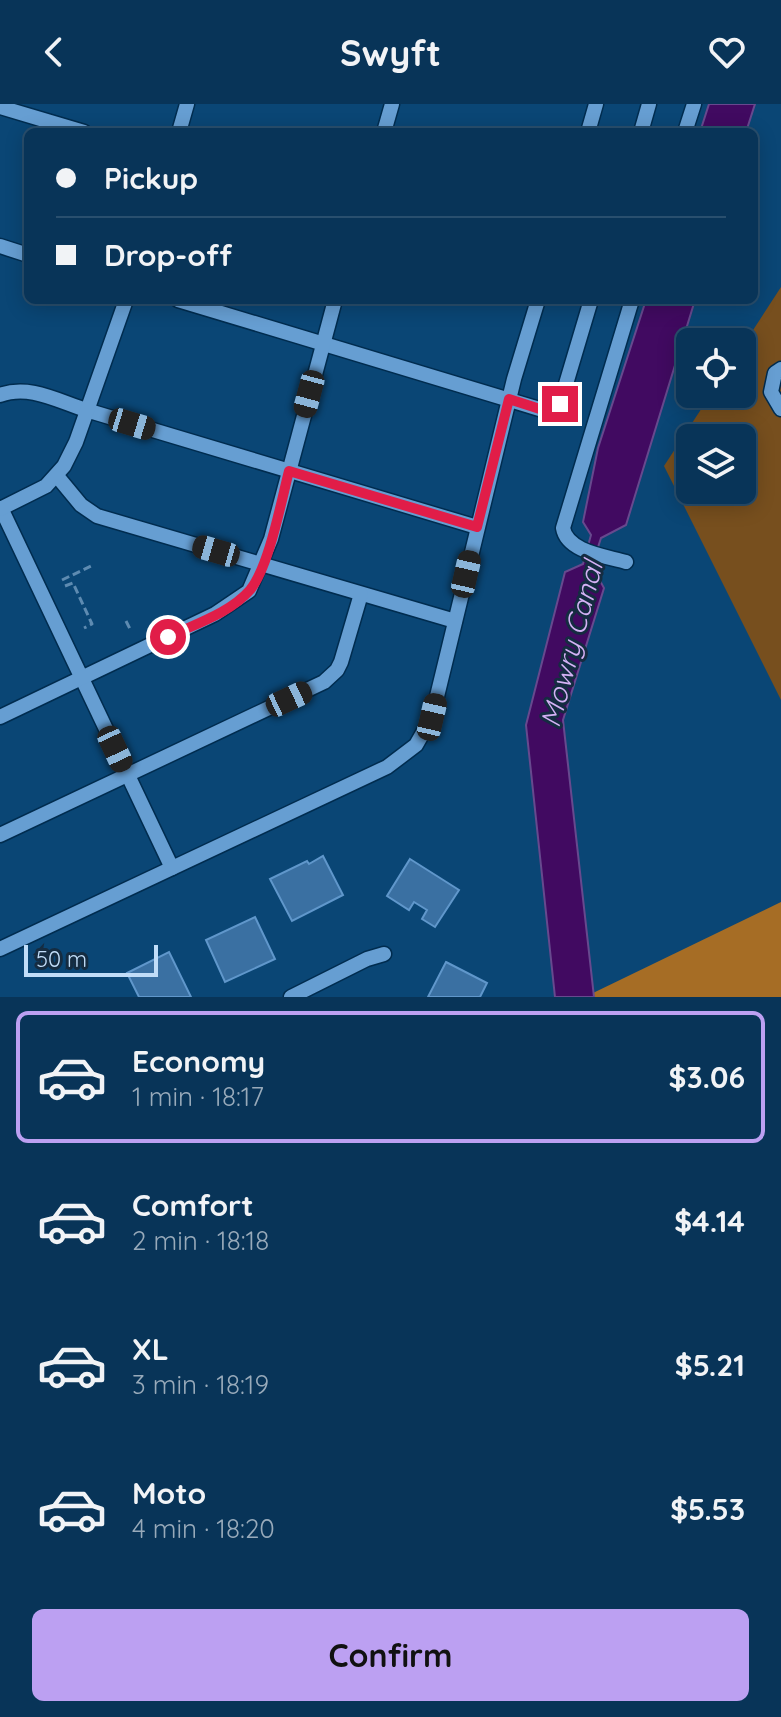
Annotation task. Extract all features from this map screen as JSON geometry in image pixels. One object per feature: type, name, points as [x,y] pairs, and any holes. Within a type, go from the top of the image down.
[{"type":"street","points":[[180,128],[187,104]]},
{"type":"street","points":[[385,128],[392,104]]},
{"type":"street","points":[[589,128],[596,104]]},
{"type":"street","points":[[642,128],[649,104]]},
{"type":"street","points":[[686,128],[694,104]]},
{"type":"street","points":[[0,107],[71,128]]},
{"type":"street","points":[[0,246],[24,254]]},
{"type":"street","points":[[125,304],[76,442],[57,476],[46,486],[1,508],[172,868]]},
{"type":"street","points":[[191,304],[546,411],[560,404],[590,304]]},
{"type":"street","points":[[0,717],[234,604],[249,591],[262,565],[334,304]]},
{"type":"street","points":[[0,949],[387,767],[410,751],[423,736],[432,717],[509,399],[537,304]]},
{"type":"street","points":[[626,562],[591,551],[565,537],[563,528],[631,304]]},
{"type":"street","points":[[781,369],[775,373],[771,392],[781,409]]},
{"type":"street","points":[[0,395],[10,391],[29,391],[477,527]]},
{"type":"street","points":[[57,476],[81,505],[97,516],[455,621]]},
{"type":"street","points":[[0,835],[324,682],[341,662],[361,594]]},
{"type":"street","points":[[291,997],[367,959],[384,954]]},
{"type":"path","points":[[62,580],[91,566]]},
{"type":"path","points":[[65,586],[73,583],[92,624],[84,628]]},
{"type":"path","points":[[126,621],[130,629]]},
{"type":"shaded area","points":[[781,287],[781,700],[683,504],[756,504],[756,424],[691,424],[702,408],[756,408],[754,328]]},
{"type":"shaded area","points":[[676,448],[676,490],[664,466]]},
{"type":"shaded area","points":[[781,902],[781,997],[594,997],[593,993]]},
{"type":"water","points":[[709,104],[755,104],[747,128],[701,128]]},
{"type":"water","name":"Mowry Canal","points":[[645,304],[694,304],[686,328],[676,328],[676,362],[626,525],[601,538],[592,566],[604,588],[563,720],[594,997],[555,997],[526,725],[565,572],[583,564],[591,535],[583,522],[598,448]]},
{"type":"building","points":[[323,856],[343,895],[292,921],[270,879]]},
{"type":"building","points":[[410,859],[459,890],[435,927],[422,919],[427,910],[414,902],[409,910],[387,896]]},
{"type":"building","points":[[255,917],[275,959],[225,982],[206,940]]},
{"type":"building","points":[[169,952],[191,997],[139,997],[127,973]]},
{"type":"building","points":[[446,962],[487,983],[480,997],[428,997]]},
{"type":"route","points":[[168,637],[234,604],[249,591],[271,539],[289,471],[477,527],[509,399],[546,411],[560,404]]}]
